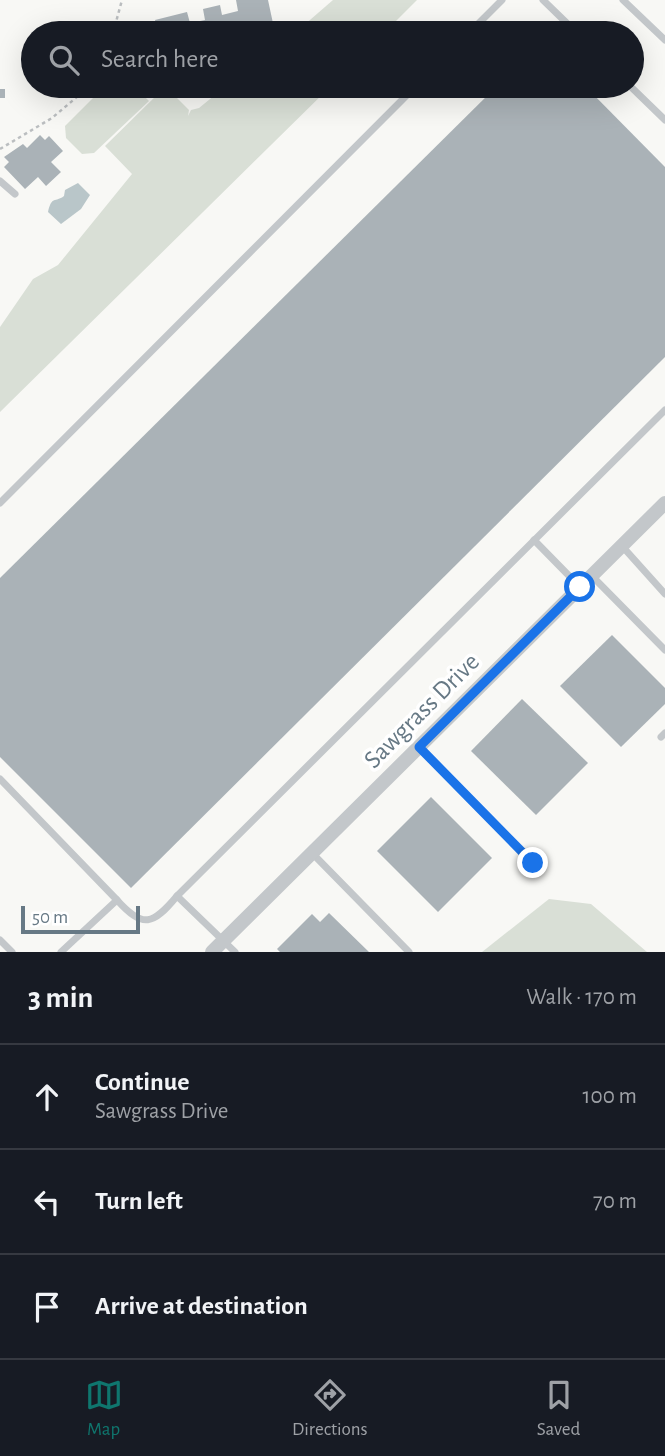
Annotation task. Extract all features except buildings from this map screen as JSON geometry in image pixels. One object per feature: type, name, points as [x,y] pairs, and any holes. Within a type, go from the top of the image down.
[{"type":"street","name":"Sawgrass Drive","points":[[212,952],[665,503]]},
{"type":"lane","points":[[481,21],[502,0]]},
{"type":"lane","points":[[543,0],[565,21]]},
{"type":"lane","points":[[623,0],[665,40]]},
{"type":"lane","points":[[0,503],[404,98]]},
{"type":"lane","points":[[642,98],[665,120]]},
{"type":"lane","points":[[0,181],[15,194]]},
{"type":"lane","points":[[0,779],[130,915],[145,921],[160,917],[177,896],[665,410]]},
{"type":"lane","points":[[534,540],[580,587]]},
{"type":"lane","points":[[621,546],[665,594]]},
{"type":"lane","points":[[592,575],[665,650]]},
{"type":"lane","points":[[419,747],[533,863]]},
{"type":"lane","points":[[312,853],[409,952]]},
{"type":"lane","points":[[177,896],[235,952]]},
{"type":"lane","points":[[61,952],[117,900]]},
{"type":"lane","points":[[0,940],[12,952]]},
{"type":"path","points":[[116,21],[122,0]]},
{"type":"path","points":[[0,149],[52,118],[76,98]]},
{"type":"shaded area","points":[[333,0],[417,0],[396,21],[309,21]]},
{"type":"shaded area","points":[[93,98],[146,98],[149,101],[94,153],[82,154],[66,138],[65,126]]},
{"type":"shaded area","points":[[154,98],[177,98],[189,110],[188,116],[191,110],[199,108],[211,98],[319,98],[0,412],[0,327],[33,279],[58,265],[132,174],[105,146]]},
{"type":"shaded area","points":[[78,183],[90,195],[81,209],[61,224],[48,212],[49,207],[52,201],[64,196],[65,190]]},
{"type":"shaded area","points":[[549,899],[591,904],[647,952],[482,952]]},
{"type":"route","points":[[533,863],[419,747],[580,587]]}]
